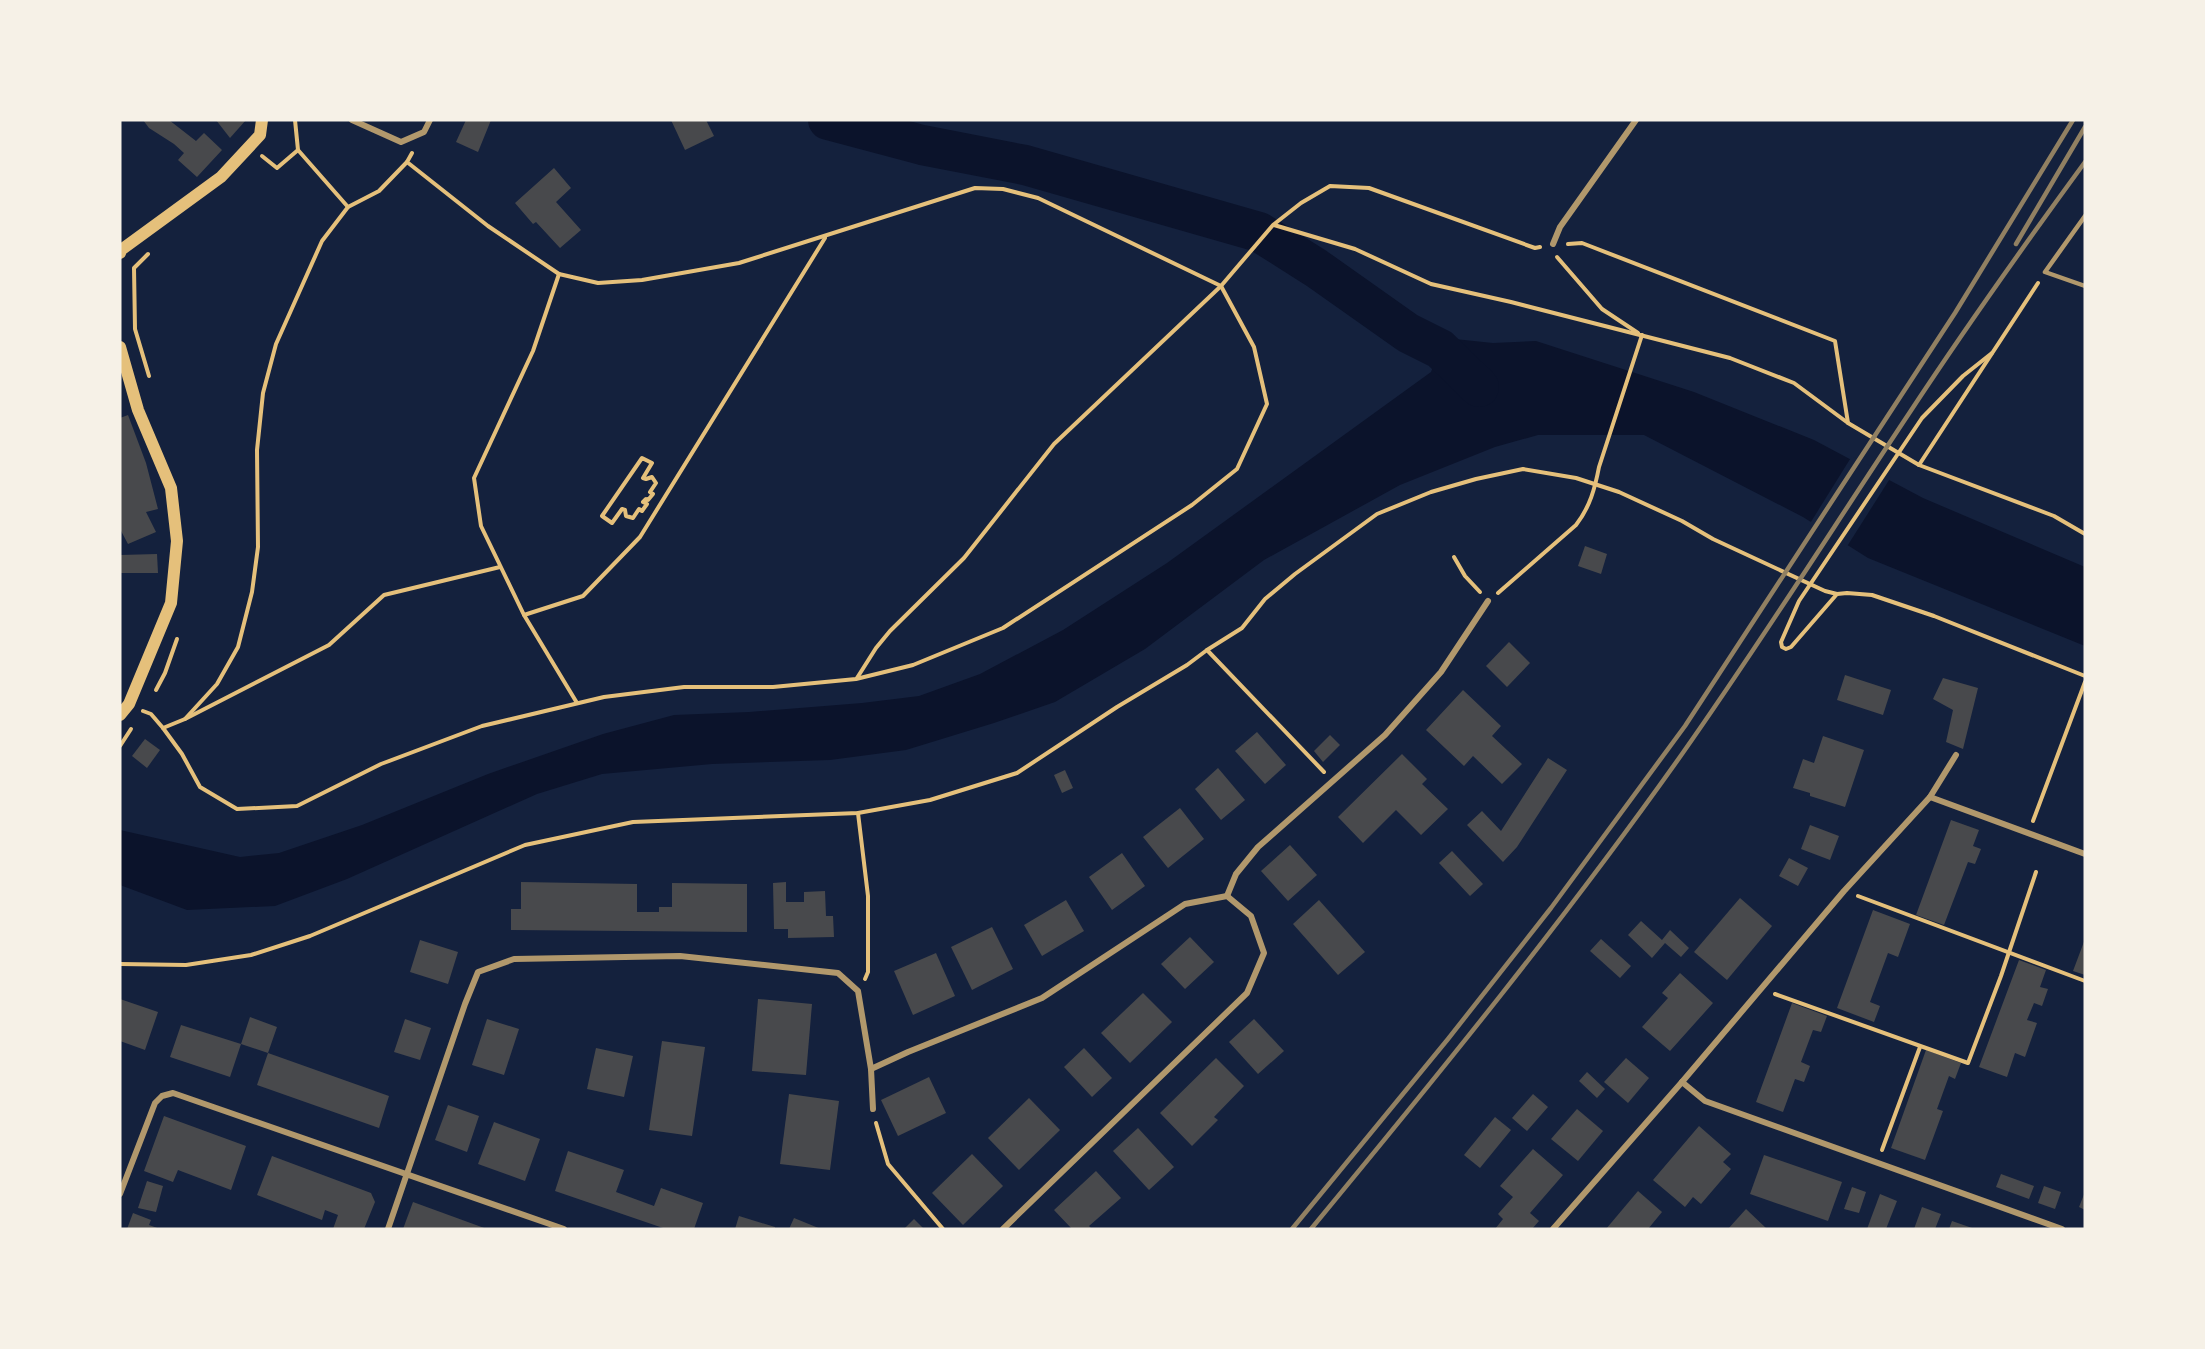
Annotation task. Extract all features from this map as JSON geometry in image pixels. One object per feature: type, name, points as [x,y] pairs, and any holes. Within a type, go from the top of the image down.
[{"type":"main road","points":[[120,253],[120,250],[221,177],[260,135],[262,120]]},
{"type":"main road","points":[[120,347],[138,410],[171,488],[177,541],[171,603],[129,704],[120,715]]},
{"type":"street","points":[[352,120],[401,142],[424,132],[430,120]]},
{"type":"street","points":[[1553,244],[1560,226],[1636,120]]},
{"type":"street","points":[[1227,896],[1236,874],[1258,847],[1385,735],[1441,672],[1488,601]]},
{"type":"street","points":[[1553,1229],[1682,1082],[1844,891],[1930,797],[1956,755]]},
{"type":"street","points":[[1930,797],[2085,854]]},
{"type":"street","points":[[870,1069],[1042,998],[1185,904],[1227,896]]},
{"type":"street","points":[[1003,1229],[1247,993],[1264,953],[1251,916],[1227,896]]},
{"type":"street","points":[[388,1229],[478,972],[514,959],[680,956],[838,973],[858,991],[870,1069],[873,1109]]},
{"type":"street","points":[[1682,1082],[1705,1101],[2062,1229]]},
{"type":"street","points":[[120,1194],[155,1103],[162,1096],[173,1093],[564,1229]]},
{"type":"lane","points":[[2085,216],[2045,272],[2085,286]]},
{"type":"path","points":[[295,120],[298,150],[348,207]]},
{"type":"path","points":[[185,719],[216,684],[238,647],[252,592],[256,558],[257,450],[263,393],[276,344],[322,241],[348,207],[379,191],[407,162],[424,132]]},
{"type":"path","points":[[249,147],[277,168],[298,150]]},
{"type":"path","points":[[129,704],[151,714],[163,728],[182,754],[200,787],[237,809],[297,806],[381,764],[482,726],[604,697],[684,687],[773,687],[856,679],[913,665],[1003,628],[1192,505],[1237,469],[1267,404],[1254,347],[1221,286],[1038,198],[1003,189],[975,188],[739,264],[642,280],[598,283],[559,274],[488,226],[407,162]]},
{"type":"path","points":[[856,679],[883,639],[963,558],[1054,444],[1221,286],[1273,225],[1301,203],[1330,186],[1370,188],[1535,248],[1553,244],[1582,243],[1835,341],[1848,423]]},
{"type":"path","points":[[1273,225],[1355,249],[1431,284],[1730,358],[1794,382],[1848,423],[1919,465],[2054,516],[2085,534]]},
{"type":"path","points":[[524,615],[583,596],[640,537],[825,238]]},
{"type":"path","points":[[1553,244],[1558,257],[1602,309],[1642,335]]},
{"type":"path","points":[[149,379],[135,329],[134,268],[154,248]]},
{"type":"path","points":[[1919,465],[2045,272]]},
{"type":"path","points":[[559,274],[533,351],[474,478],[481,526],[524,615],[577,704]]},
{"type":"path","points":[[1454,557],[1465,576],[1488,601],[1576,525],[1585,513],[1596,485],[1599,466],[1642,335]]},
{"type":"path","points":[[1837,594],[1791,647],[1786,649],[1782,647],[1781,642],[1799,601],[1922,418],[1963,376],[1992,353]]},
{"type":"path","points":[[642,458],[652,463],[643,477],[646,479],[652,477],[656,483],[650,492],[653,494],[643,502],[647,504],[642,511],[639,509],[633,518],[630,518],[622,509],[612,523],[602,516],[642,458]]},
{"type":"path","points":[[120,964],[186,965],[251,955],[310,936],[525,845],[633,822],[858,813],[930,800],[1017,773],[1242,628],[1265,599],[1377,514],[1431,492],[1476,478],[1523,469],[1566,476],[1619,492],[1682,521],[1722,544],[1826,591],[1837,594],[1872,595],[1934,616],[2085,676]]},
{"type":"path","points":[[163,728],[329,645],[384,595],[500,567]]},
{"type":"path","points":[[154,692],[165,673],[179,633]]},
{"type":"path","points":[[1207,650],[1333,781]]},
{"type":"path","points":[[2028,833],[2085,682]]},
{"type":"path","points":[[138,720],[149,702]]},
{"type":"path","points":[[120,746],[132,728]]},
{"type":"path","points":[[858,813],[868,896],[868,972],[858,991]]},
{"type":"path","points":[[1760,988],[1968,1063],[2036,872]]},
{"type":"path","points":[[1844,891],[2085,981]]},
{"type":"path","points":[[1877,1164],[1920,1047]]},
{"type":"path","points":[[873,1109],[888,1164],[943,1229]]},
{"type":"water","points":[[1455,339],[1493,343],[1536,341],[1694,392],[1814,440],[1923,498],[2085,567],[2085,646],[1868,558],[1803,517],[1644,435],[1538,435],[1495,447],[1400,485],[1264,560],[1145,649],[1055,702],[994,723],[906,750],[830,760],[712,764],[602,774],[537,794],[347,879],[275,906],[187,910],[120,885],[120,830],[240,857],[279,853],[362,825],[488,774],[603,734],[674,715],[749,712],[919,696],[980,674],[1063,630],[1167,563],[1431,372],[1440,349]]},
{"type":"pier","points":[[1852,456],[1891,477],[1846,548],[1809,525]]},
{"type":"building","points":[[143,120],[169,120],[196,141],[204,133],[222,150],[197,177],[178,160],[184,153],[149,128]]},
{"type":"building","points":[[216,120],[246,120],[230,138]]},
{"type":"building","points":[[466,120],[491,120],[478,152],[456,142]]},
{"type":"building","points":[[671,120],[706,120],[714,136],[685,150]]},
{"type":"building","points":[[554,168],[571,188],[556,202],[581,230],[560,248],[536,222],[533,224],[515,203]]},
{"type":"building","points":[[128,415],[146,463],[158,509],[146,512],[156,532],[128,544],[120,529],[120,418]]},
{"type":"building","points":[[1585,546],[1607,554],[1601,574],[1578,566]]},
{"type":"building","points":[[157,554],[158,573],[120,573],[120,555]]},
{"type":"building","points":[[1509,642],[1530,663],[1507,687],[1486,666]]},
{"type":"building","points":[[1845,675],[1891,690],[1883,715],[1837,700]]},
{"type":"building","points":[[1943,678],[1978,688],[1963,749],[1946,742],[1953,710],[1933,699]]},
{"type":"building","points":[[1463,690],[1501,726],[1492,736],[1522,764],[1502,784],[1473,756],[1464,766],[1426,730]]},
{"type":"building","points":[[1257,732],[1286,765],[1265,784],[1235,751]]},
{"type":"building","points":[[1330,735],[1340,745],[1323,762],[1314,751]]},
{"type":"building","points":[[1823,736],[1864,750],[1845,807],[1793,788],[1803,759],[1814,763]]},
{"type":"building","points":[[145,739],[160,750],[147,768],[132,756]]},
{"type":"building","points":[[1402,754],[1427,779],[1422,784],[1448,809],[1421,835],[1396,810],[1363,843],[1338,817]]},
{"type":"building","points":[[1548,758],[1567,770],[1517,847],[1503,862],[1467,825],[1482,811],[1501,831]]},
{"type":"building","points":[[1218,768],[1245,800],[1221,820],[1195,789]]},
{"type":"building","points":[[1065,770],[1073,788],[1062,793],[1054,775]]},
{"type":"building","points":[[1180,808],[1204,839],[1168,868],[1143,837]]},
{"type":"building","points":[[1951,820],[1979,830],[1973,846],[1981,849],[1975,864],[1968,862],[1944,925],[1916,915]]},
{"type":"building","points":[[1810,825],[1839,836],[1830,860],[1801,849]]},
{"type":"building","points":[[1290,845],[1317,875],[1288,901],[1261,871]]},
{"type":"building","points":[[1452,851],[1483,884],[1470,896],[1439,863]]},
{"type":"building","points":[[1122,853],[1145,886],[1112,910],[1089,877]]},
{"type":"building","points":[[1789,858],[1808,868],[1798,886],[1779,876]]},
{"type":"building","points":[[521,882],[637,884],[637,912],[659,912],[659,907],[672,907],[672,883],[747,884],[747,932],[511,930],[511,909],[521,909]]},
{"type":"building","points":[[786,882],[786,902],[804,902],[804,892],[825,891],[826,916],[833,916],[834,937],[788,938],[788,929],[774,929],[773,883]]},
{"type":"building","points":[[1740,898],[1772,926],[1727,980],[1694,952]]},
{"type":"building","points":[[1066,900],[1084,931],[1042,956],[1024,925]]},
{"type":"building","points":[[1319,900],[1365,952],[1338,975],[1293,924]]},
{"type":"building","points":[[1873,910],[1910,924],[1898,957],[1888,953],[1870,1002],[1880,1006],[1874,1022],[1837,1008]]},
{"type":"building","points":[[1641,921],[1662,940],[1670,930],[1689,948],[1681,957],[1665,943],[1652,958],[1628,935]]},
{"type":"building","points":[[992,927],[1013,969],[972,990],[951,947]]},
{"type":"building","points":[[1190,937],[1214,962],[1185,989],[1161,964]]},
{"type":"building","points":[[1601,939],[1631,966],[1620,978],[1590,951]]},
{"type":"building","points":[[2085,939],[2085,975],[2073,971]]},
{"type":"building","points":[[420,940],[458,952],[448,984],[410,972]]},
{"type":"building","points":[[936,953],[955,996],[913,1015],[894,971]]},
{"type":"building","points":[[2019,960],[2046,970],[2040,987],[2048,989],[2042,1006],[2034,1003],[2027,1020],[2037,1023],[2025,1057],[2015,1053],[2007,1077],[1979,1067]]},
{"type":"building","points":[[1680,973],[1713,1003],[1670,1051],[1642,1027],[1668,998],[1662,993]]},
{"type":"building","points":[[1143,993],[1172,1022],[1130,1063],[1101,1033]]},
{"type":"building","points":[[120,999],[158,1012],[145,1050],[120,1041]]},
{"type":"building","points":[[758,999],[812,1004],[806,1075],[752,1071]]},
{"type":"building","points":[[1792,1003],[1827,1016],[1821,1032],[1813,1030],[1801,1062],[1810,1066],[1804,1082],[1795,1079],[1783,1112],[1756,1102]]},
{"type":"building","points":[[250,1017],[277,1027],[268,1053],[241,1044]]},
{"type":"building","points":[[405,1019],[431,1028],[420,1060],[394,1052]]},
{"type":"building","points":[[487,1019],[519,1029],[504,1075],[472,1065]]},
{"type":"building","points":[[1254,1019],[1284,1051],[1258,1074],[1229,1042]]},
{"type":"building","points":[[181,1025],[241,1044],[230,1077],[170,1057]]},
{"type":"building","points":[[662,1041],[705,1047],[692,1136],[649,1130]]},
{"type":"building","points":[[596,1048],[633,1056],[624,1097],[587,1089]]},
{"type":"building","points":[[1084,1048],[1112,1078],[1092,1097],[1064,1067]]},
{"type":"building","points":[[1926,1050],[1961,1063],[1955,1079],[1949,1076],[1937,1109],[1943,1111],[1925,1160],[1891,1148]]},
{"type":"building","points":[[268,1053],[389,1096],[379,1128],[257,1085]]},
{"type":"building","points":[[1216,1058],[1244,1086],[1214,1117],[1218,1120],[1192,1146],[1160,1113]]},
{"type":"building","points":[[1626,1058],[1649,1078],[1628,1103],[1604,1082]]},
{"type":"building","points":[[1587,1072],[1605,1089],[1597,1098],[1579,1081]]},
{"type":"building","points":[[929,1077],[946,1113],[898,1136],[881,1100]]},
{"type":"building","points":[[789,1094],[839,1101],[830,1170],[780,1164]]},
{"type":"building","points":[[1533,1094],[1548,1107],[1527,1131],[1512,1118]]},
{"type":"building","points":[[1029,1098],[1060,1130],[1019,1170],[988,1138]]},
{"type":"building","points":[[448,1105],[479,1116],[467,1152],[435,1140]]},
{"type":"building","points":[[1577,1109],[1603,1131],[1578,1161],[1551,1139]]},
{"type":"building","points":[[164,1116],[246,1146],[231,1190],[178,1170],[173,1182],[144,1171]]},
{"type":"building","points":[[1495,1117],[1511,1130],[1480,1168],[1464,1155]]},
{"type":"building","points":[[494,1122],[540,1139],[525,1181],[478,1164]]},
{"type":"building","points":[[1699,1126],[1731,1154],[1723,1162],[1731,1169],[1701,1204],[1693,1197],[1685,1207],[1653,1180]]},
{"type":"building","points":[[1138,1128],[1174,1167],[1149,1190],[1113,1151]]},
{"type":"building","points":[[1533,1149],[1563,1175],[1530,1213],[1539,1221],[1532,1229],[1495,1229],[1503,1219],[1498,1214],[1513,1197],[1500,1186]]},
{"type":"building","points":[[568,1151],[624,1170],[616,1192],[654,1206],[661,1188],[703,1203],[694,1229],[666,1229],[555,1191]]},
{"type":"building","points":[[972,1154],[1003,1186],[963,1225],[932,1193]]},
{"type":"building","points":[[1764,1155],[1842,1182],[1828,1221],[1750,1194]]},
{"type":"building","points":[[272,1156],[371,1193],[375,1202],[364,1229],[333,1229],[338,1215],[325,1210],[322,1220],[257,1195]]},
{"type":"building","points":[[1096,1171],[1121,1198],[1089,1226],[1092,1229],[1072,1229],[1054,1210]]},
{"type":"building","points":[[2001,1174],[2034,1186],[2029,1199],[1996,1187]]},
{"type":"building","points":[[147,1181],[163,1186],[156,1212],[138,1208]]},
{"type":"building","points":[[2044,1186],[2061,1192],[2055,1209],[2038,1203]]},
{"type":"building","points":[[1852,1187],[1866,1192],[1859,1213],[1844,1209]]},
{"type":"building","points":[[1638,1191],[1662,1212],[1648,1229],[1606,1229]]},
{"type":"building","points":[[2085,1192],[2085,1210],[2079,1207]]},
{"type":"building","points":[[1880,1194],[1897,1201],[1886,1229],[1867,1229]]},
{"type":"building","points":[[413,1202],[487,1229],[403,1229]]},
{"type":"building","points":[[1922,1207],[1941,1214],[1935,1229],[1914,1229]]},
{"type":"building","points":[[1746,1209],[1767,1229],[1728,1229]]},
{"type":"building","points":[[133,1213],[151,1220],[149,1225],[160,1229],[127,1229]]},
{"type":"building","points":[[739,1216],[775,1227],[775,1229],[735,1229]]},
{"type":"building","points":[[794,1218],[821,1229],[789,1229]]},
{"type":"building","points":[[914,1219],[924,1229],[904,1229]]},
{"type":"building","points":[[1952,1221],[1975,1229],[1949,1229]]},
{"type":"waterway","points":[[828,120],[922,145],[1025,165],[1259,232],[1316,268],[1408,333],[1440,349],[1479,387]]},
{"type":"railway","points":[[1292,1229],[1448,1039],[1551,908],[1685,726],[1955,313],[2073,120]]},
{"type":"railway","points":[[2016,244],[2085,127]]},
{"type":"railway","points":[[1311,1229],[1501,995],[1638,815],[1740,669],[1953,349],[2085,162]]}]
